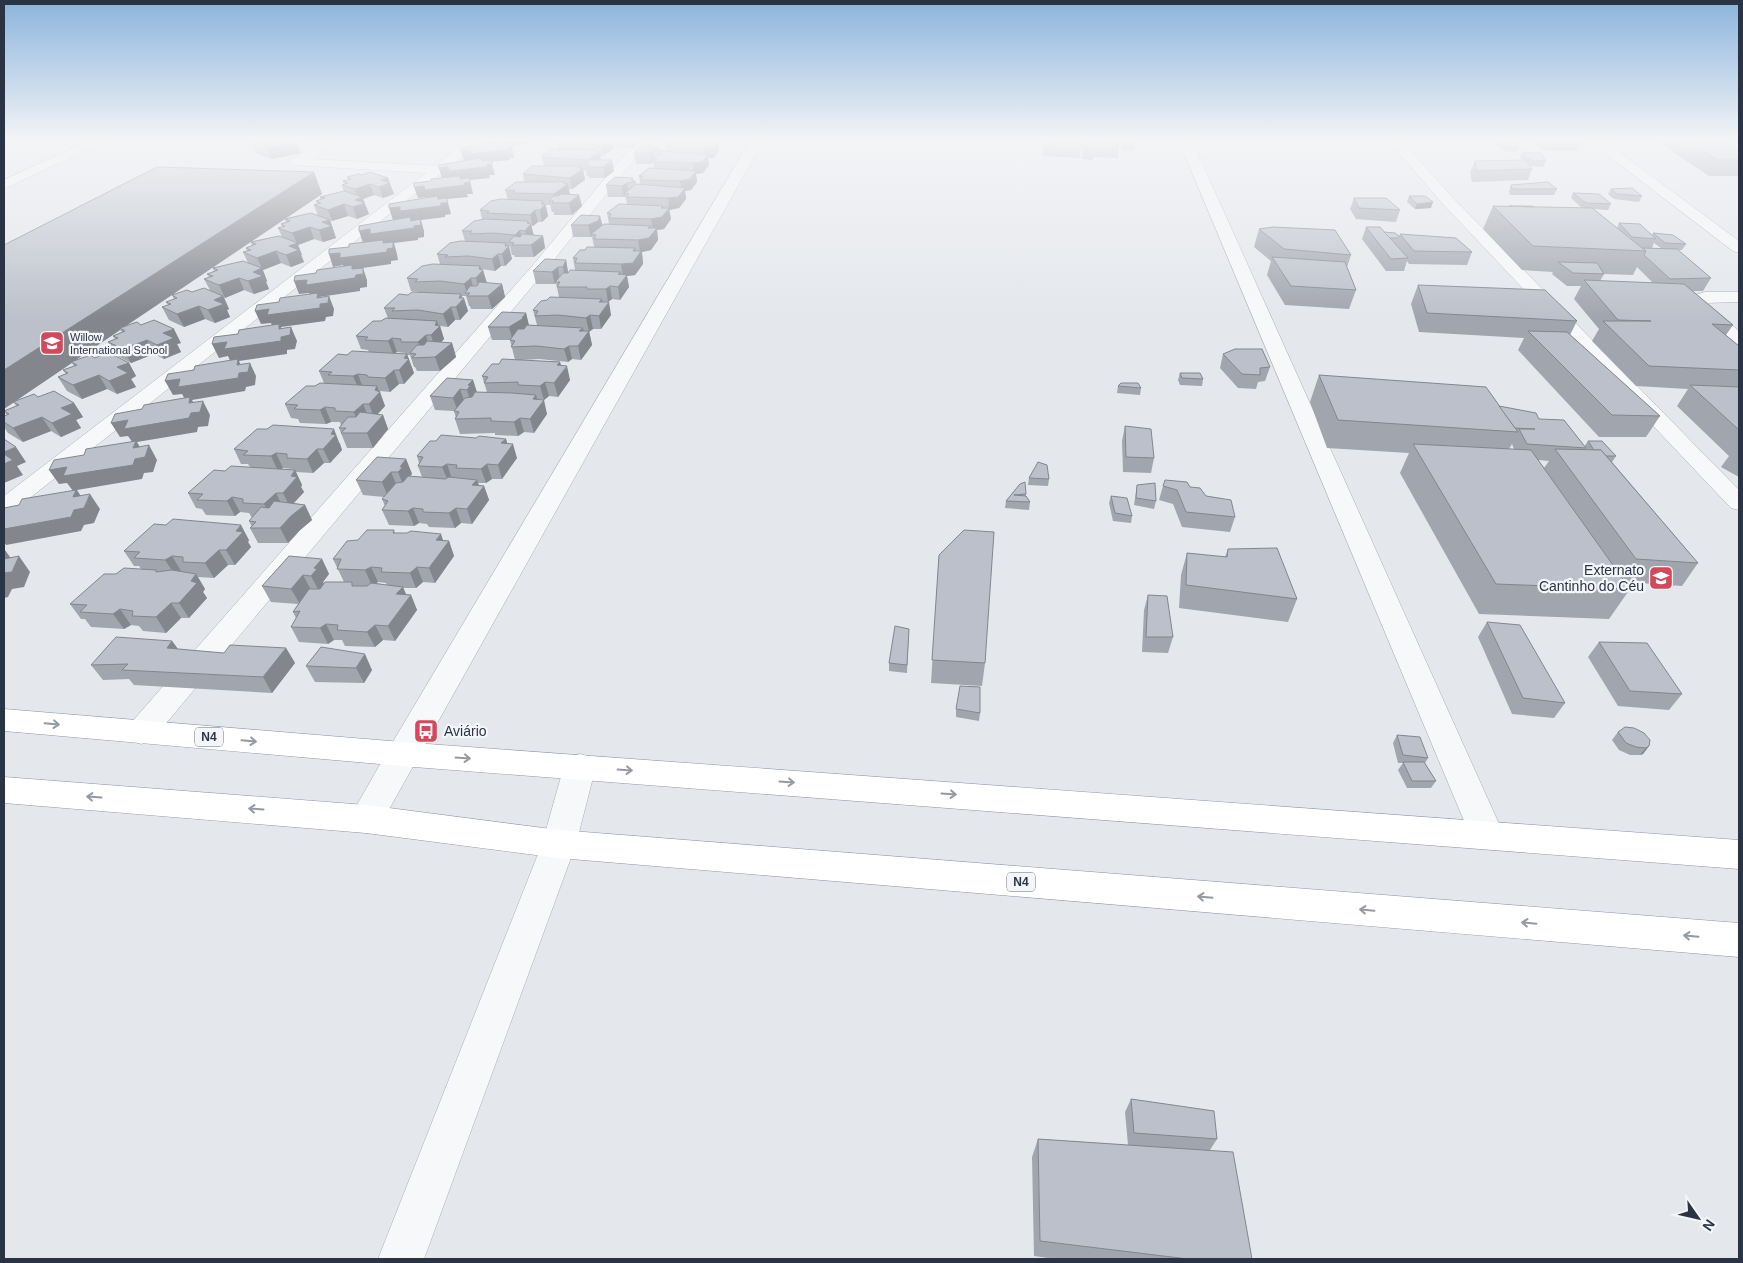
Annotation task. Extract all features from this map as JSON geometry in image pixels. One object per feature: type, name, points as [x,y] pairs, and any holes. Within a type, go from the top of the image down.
[{"type":"highway","name":"N4","points":[[4,720],[402,754],[1739,855]]},
{"type":"highway","name":"N4","points":[[4,790],[366,818],[559,844],[1739,940]]},
{"type":"street","points":[[4,506],[398,200]]},
{"type":"street","points":[[142,732],[595,200]]},
{"type":"street","points":[[366,818],[723,200]]},
{"type":"street","points":[[1210,200],[1487,835]]},
{"type":"street","points":[[1448,200],[1739,503]]},
{"type":"street","points":[[1674,200],[1739,248]]},
{"type":"street","points":[[1739,297],[1705,297],[1695,300],[1699,307],[1739,340]]},
{"type":"street","points":[[401,1259],[559,844],[580,766]]},
{"type":"building","name":"Willow International School","points":[[92,200],[270,200],[4,370],[4,245]]},
{"type":"building","points":[[355,200],[365,203],[353,207],[344,204],[328,210],[314,205],[321,203],[316,201]]},
{"type":"building","points":[[413,200],[447,200],[447,203],[441,203],[441,206],[400,211],[400,207],[389,208],[389,204]]},
{"type":"building","points":[[573,200],[569,203],[552,203],[554,201],[549,201]]},
{"type":"building","points":[[1355,200],[1388,200],[1400,210],[1359,208]]},
{"type":"building","points":[[1413,200],[1430,200],[1433,202],[1417,204]]},
{"type":"building","points":[[1582,200],[1606,200],[1611,204],[1586,203]]},
{"type":"building","points":[[491,201],[543,201],[541,204],[545,204],[540,210],[535,210],[530,215],[487,213],[489,211],[480,210]]},
{"type":"building","points":[[619,204],[663,206],[661,208],[669,208],[662,217],[651,219],[609,218],[611,214],[607,213]]},
{"type":"building","points":[[1493,206],[1592,208],[1646,251],[1533,246]]},
{"type":"building","points":[[311,213],[330,220],[322,222],[332,226],[319,230],[310,227],[292,233],[278,228],[285,226],[281,224],[290,221],[285,219]]},
{"type":"building","points":[[581,215],[600,216],[598,221],[588,225],[571,225]]},
{"type":"building","points":[[410,217],[411,221],[420,219],[421,225],[414,226],[414,228],[370,234],[370,229],[359,231],[359,226]]},
{"type":"building","points":[[485,219],[528,221],[527,223],[531,224],[525,231],[520,230],[515,235],[470,234],[472,231],[462,231],[474,221]]},
{"type":"building","points":[[1619,223],[1640,224],[1656,239],[1632,237]]},
{"type":"building","points":[[604,224],[651,226],[648,228],[657,228],[649,238],[638,240],[594,239],[596,235],[591,234]]},
{"type":"building","points":[[1273,227],[1335,230],[1351,255],[1284,249],[1259,229]]},
{"type":"building","points":[[1366,227],[1380,227],[1408,258],[1391,259]]},
{"type":"building","points":[[1384,232],[1395,233],[1399,236],[1398,238],[1390,238]]},
{"type":"building","points":[[1653,233],[1673,235],[1686,244],[1665,243]]},
{"type":"building","points":[[522,234],[543,236],[531,245],[512,245],[514,243],[509,242],[514,236],[520,237]]},
{"type":"building","points":[[1400,234],[1456,238],[1472,252],[1414,251]]},
{"type":"building","points":[[279,236],[298,243],[289,246],[299,250],[286,255],[276,251],[257,258],[243,252],[251,250],[246,248],[256,244],[251,242]]},
{"type":"building","points":[[383,240],[383,243],[393,242],[393,248],[387,249],[387,252],[340,258],[340,253],[329,254],[329,249],[349,247],[349,244]]},
{"type":"building","points":[[461,241],[506,243],[505,246],[509,246],[502,254],[498,254],[492,259],[468,256],[445,257],[448,255],[437,254],[450,243]]},
{"type":"building","points":[[587,247],[635,248],[633,251],[641,251],[633,263],[575,263],[577,258],[573,258],[580,250],[585,250]]},
{"type":"building","points":[[1642,248],[1677,249],[1711,278],[1670,279],[1644,255],[1646,251]]},
{"type":"building","points":[[1272,257],[1345,262],[1356,290],[1291,286]]},
{"type":"building","points":[[545,259],[566,260],[563,267],[558,267],[552,272],[533,271]]},
{"type":"building","points":[[243,261],[262,268],[253,272],[263,276],[248,281],[239,278],[219,285],[204,279],[213,276],[207,274],[218,270],[213,268]]},
{"type":"building","points":[[1558,262],[1597,263],[1604,274],[1573,273]]},
{"type":"building","points":[[433,264],[480,266],[479,269],[483,270],[476,278],[471,278],[464,284],[440,281],[415,282],[418,279],[407,278],[422,266]]},
{"type":"building","points":[[352,265],[352,269],[363,268],[363,274],[356,275],[355,278],[306,285],[307,280],[294,281],[295,276],[316,273],[317,270]]},
{"type":"building","points":[[570,270],[621,272],[618,274],[627,275],[618,287],[610,286],[606,289],[587,289],[587,287],[557,287],[560,282],[555,282],[563,273],[568,273]]},
{"type":"building","points":[[1584,280],[1684,284],[1733,325],[1712,324],[1739,346],[1739,370],[1649,366],[1603,321],[1651,321],[1618,320]]},
{"type":"building","points":[[479,282],[502,284],[488,296],[467,296],[470,293],[465,293],[470,286],[477,286]]},
{"type":"building","points":[[1418,285],[1545,290],[1577,321],[1427,313]]},
{"type":"building","points":[[204,288],[223,296],[214,300],[224,304],[208,310],[199,306],[177,314],[162,307],[171,304],[166,302],[177,298],[172,295],[187,290],[192,292]]},
{"type":"building","points":[[412,292],[461,294],[459,298],[464,298],[456,307],[451,307],[443,314],[418,310],[392,311],[395,308],[384,308],[399,294],[408,295]]},
{"type":"building","points":[[318,293],[317,298],[329,296],[328,303],[320,304],[320,308],[267,315],[269,309],[255,311],[257,305],[279,302],[280,298]]},
{"type":"building","points":[[550,297],[602,299],[599,302],[609,302],[599,316],[590,315],[586,318],[558,315],[535,316],[538,311],[533,310],[541,301],[547,300]]},
{"type":"building","points":[[502,312],[526,313],[522,318],[524,318],[509,327],[488,327]]},
{"type":"building","points":[[386,318],[437,321],[435,325],[440,326],[431,335],[426,335],[418,342],[401,342],[401,339],[392,338],[388,341],[365,340],[368,337],[356,336],[373,321],[381,321]]},
{"type":"building","points":[[154,320],[174,329],[163,333],[174,338],[157,345],[147,340],[123,349],[108,342],[118,338],[113,336],[125,331],[120,328],[137,322],[141,325]]},
{"type":"building","points":[[279,324],[279,329],[291,327],[290,335],[281,337],[281,341],[224,349],[227,342],[212,344],[214,337],[238,334],[239,330]]},
{"type":"building","points":[[527,325],[583,328],[579,331],[589,331],[578,346],[569,346],[564,349],[536,346],[511,347],[515,341],[510,340],[518,329],[524,329]]},
{"type":"building","points":[[1528,331],[1567,332],[1660,416],[1612,415]]},
{"type":"building","points":[[427,341],[452,343],[435,357],[412,358],[416,354],[410,353],[417,345],[424,345]]},
{"type":"building","points":[[1235,349],[1262,349],[1270,367],[1260,368],[1260,375],[1242,374],[1223,354]]},
{"type":"building","points":[[352,351],[407,354],[404,358],[409,359],[399,370],[394,370],[385,378],[368,377],[367,375],[358,374],[353,376],[328,375],[332,372],[319,371],[338,354],[347,355]]},
{"type":"building","points":[[108,352],[129,363],[117,367],[128,373],[109,381],[99,375],[73,385],[58,377],[68,373],[63,370],[77,365],[71,362],[90,355],[95,358]]},
{"type":"building","points":[[238,359],[237,365],[250,363],[248,372],[239,373],[238,378],[178,387],[180,379],[165,381],[168,374],[194,370],[195,366]]},
{"type":"building","points":[[502,359],[560,362],[557,365],[567,366],[554,383],[545,382],[540,386],[518,385],[518,382],[484,383],[488,377],[482,376],[492,364],[499,364]]},
{"type":"building","points":[[1180,373],[1200,373],[1203,379],[1182,378]]},
{"type":"building","points":[[1319,375],[1486,387],[1518,432],[1338,420]]},
{"type":"building","points":[[447,378],[473,380],[468,385],[470,386],[467,390],[460,389],[453,398],[430,396]]},
{"type":"building","points":[[320,383],[377,386],[375,390],[380,392],[369,404],[363,404],[354,412],[335,411],[335,408],[325,407],[320,410],[294,409],[298,405],[285,404],[306,386],[315,386]]},
{"type":"building","points":[[1121,383],[1138,383],[1141,388],[1118,386]]},
{"type":"building","points":[[1690,385],[1739,387],[1739,430]]},
{"type":"building","points":[[54,391],[74,403],[61,408],[72,414],[52,423],[42,417],[13,428],[4,422],[4,416],[9,414],[4,411],[19,405],[13,402],[34,394],[38,397]]},
{"type":"building","points":[[475,392],[536,395],[533,399],[544,400],[530,419],[520,418],[514,422],[491,421],[491,418],[455,419],[459,412],[454,411],[465,398],[472,397]]},
{"type":"building","points":[[190,397],[189,403],[203,401],[200,412],[191,413],[189,418],[124,429],[128,420],[111,423],[115,414],[142,409],[144,405]]},
{"type":"building","points":[[1499,406],[1536,413],[1539,419],[1564,420],[1586,448],[1527,444],[1519,429],[1535,429],[1515,428]]},
{"type":"building","points":[[360,412],[383,415],[367,433],[341,433],[346,428],[339,428],[348,417],[356,417]]},
{"type":"building","points":[[273,425],[334,429],[331,434],[336,435],[323,449],[317,449],[307,459],[287,458],[287,454],[276,453],[271,456],[243,455],[248,451],[234,449],[257,429],[267,429]]},
{"type":"building","points":[[1125,426],[1151,429],[1154,458],[1126,457]]},
{"type":"building","points":[[441,435],[506,439],[501,443],[513,444],[498,465],[487,464],[481,469],[456,468],[457,465],[447,464],[442,467],[418,466],[423,457],[417,456],[430,441],[436,441]]},
{"type":"building","points":[[4,439],[16,447],[4,452]]},
{"type":"building","points":[[136,441],[133,448],[149,445],[145,457],[135,459],[133,465],[63,476],[67,467],[49,470],[54,460],[84,455],[86,449]]},
{"type":"building","points":[[1588,441],[1602,441],[1616,456],[1606,456],[1601,450],[1594,450]]},
{"type":"building","points":[[1413,444],[1531,450],[1630,589],[1496,584]]},
{"type":"building","points":[[1555,449],[1601,450],[1698,563],[1636,559]]},
{"type":"building","points":[[4,454],[13,460],[4,464]]},
{"type":"building","points":[[377,457],[406,459],[400,467],[403,467],[398,472],[391,472],[382,482],[356,480]]},
{"type":"building","points":[[1038,462],[1047,465],[1049,479],[1029,478]]},
{"type":"building","points":[[231,466],[295,470],[291,476],[297,477],[283,493],[276,493],[264,504],[243,503],[243,499],[232,497],[227,501],[197,500],[203,494],[188,493],[214,470],[225,471]]},
{"type":"building","points":[[408,476],[477,480],[472,485],[484,486],[467,509],[456,508],[449,513],[423,512],[423,509],[413,508],[408,511],[382,510],[388,501],[382,499],[396,483],[403,482]]},
{"type":"building","points":[[1165,480],[1187,482],[1190,487],[1200,488],[1206,496],[1231,500],[1235,517],[1186,512],[1177,490],[1163,486]]},
{"type":"building","points":[[1025,482],[1026,494],[1014,495],[1026,496],[1030,502],[1006,501],[1020,484]]},
{"type":"building","points":[[1155,483],[1156,501],[1136,498],[1137,485]]},
{"type":"building","points":[[76,490],[73,497],[90,494],[84,508],[74,510],[71,517],[4,529],[4,508],[19,505],[22,499]]},
{"type":"building","points":[[1111,496],[1127,498],[1132,516],[1115,513]]},
{"type":"building","points":[[274,501],[305,505],[280,528],[250,528],[256,522],[249,521],[261,507],[269,508]]},
{"type":"building","points":[[173,519],[241,525],[236,531],[243,532],[226,550],[219,550],[205,563],[183,562],[183,557],[172,556],[165,560],[134,558],[140,552],[124,551],[154,524],[166,525]]},
{"type":"building","points":[[367,530],[394,530],[393,533],[407,533],[411,531],[441,534],[436,540],[449,541],[429,568],[417,567],[410,573],[381,572],[382,568],[371,567],[365,570],[337,569],[341,559],[333,559],[347,541],[358,540]]},
{"type":"building","points":[[964,530],[994,532],[985,663],[932,660],[939,555]]},
{"type":"building","points":[[1277,548],[1297,599],[1186,585],[1187,553],[1227,557],[1228,549]]},
{"type":"building","points":[[19,556],[12,572],[4,573],[4,559]]},
{"type":"building","points":[[289,556],[322,559],[314,568],[317,569],[311,576],[303,575],[291,589],[262,586]]},
{"type":"building","points":[[124,568],[156,570],[156,572],[172,570],[196,574],[191,581],[197,583],[179,603],[171,603],[156,617],[132,616],[133,611],[120,609],[113,614],[80,612],[87,605],[70,604],[104,574],[116,574]]},
{"type":"building","points":[[325,582],[352,582],[352,586],[367,586],[371,583],[403,587],[396,594],[411,595],[388,626],[375,625],[367,632],[337,630],[338,625],[326,624],[320,628],[291,627],[300,611],[293,612],[309,589],[320,589]]},
{"type":"building","points":[[1148,595],[1167,596],[1173,637],[1146,637]]},
{"type":"building","points":[[1487,622],[1520,625],[1565,703],[1523,698]]},
{"type":"building","points":[[895,626],[909,629],[907,665],[889,663]]},
{"type":"building","points":[[116,637],[172,641],[167,648],[224,653],[230,645],[286,648],[263,677],[122,670],[128,664],[91,665]]},
{"type":"building","points":[[1599,642],[1647,643],[1682,694],[1630,691]]},
{"type":"building","points":[[321,647],[365,654],[356,668],[306,666]]},
{"type":"building","points":[[960,686],[980,687],[980,713],[956,709]]},
{"type":"building","points":[[1625,727],[1634,728],[1644,733],[1650,740],[1649,746],[1646,748],[1636,747],[1626,743],[1618,732]]},
{"type":"building","points":[[1397,735],[1420,737],[1428,758],[1403,755]]},
{"type":"building","points":[[1403,762],[1424,762],[1436,781],[1412,781]]},
{"type":"building","points":[[1131,1099],[1214,1111],[1217,1139],[1134,1133]]},
{"type":"building","points":[[1038,1139],[1233,1152],[1252,1259],[1188,1259],[1040,1241]]},
{"type":"place","name":"Willow International School","points":[[52,343]]},
{"type":"place","name":"Externato Cantinho do Céu","points":[[1661,578]]},
{"type":"place","name":"Aviário","points":[[426,731]]}]
